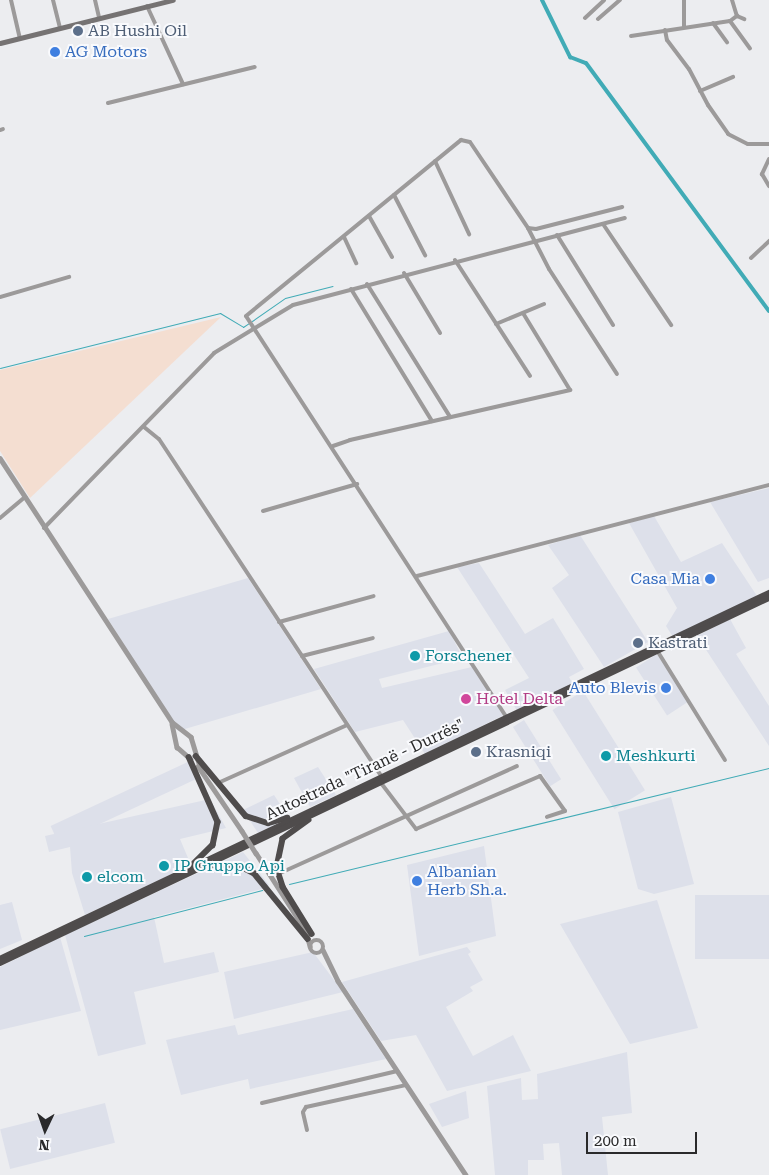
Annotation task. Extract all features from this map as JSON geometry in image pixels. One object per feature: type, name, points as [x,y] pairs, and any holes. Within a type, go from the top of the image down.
[{"type":"highway","name":"Autostrada \"Tiranë - Durrës\"","points":[[0,963],[323,810],[507,718],[769,593]]},
{"type":"highway","name":"Autostrada \"Tiranë - Durrës\"","points":[[0,958],[336,799],[658,652],[769,598]]},
{"type":"highway","points":[[193,757],[218,783],[241,813],[262,823],[279,821],[336,799]]},
{"type":"highway","points":[[190,869],[213,845],[218,827],[215,809],[193,757]]},
{"type":"highway","points":[[309,938],[278,874],[278,852],[283,840],[323,810]]},
{"type":"highway","points":[[204,866],[240,866],[254,873],[309,938]]},
{"type":"main road","points":[[0,43],[173,0]]},
{"type":"street","points":[[11,0],[20,38]]},
{"type":"street","points":[[53,0],[60,28]]},
{"type":"street","points":[[95,0],[99,18]]},
{"type":"street","points":[[585,18],[604,0]]},
{"type":"street","points":[[598,19],[620,0]]},
{"type":"street","points":[[684,0],[684,27]]},
{"type":"street","points":[[732,0],[737,16],[744,19]]},
{"type":"street","points":[[147,6],[183,84]]},
{"type":"street","points":[[631,36],[730,21],[737,16]]},
{"type":"street","points":[[730,21],[750,49]]},
{"type":"street","points":[[713,24],[728,42]]},
{"type":"street","points":[[665,30],[667,40],[686,64],[700,91],[728,134],[748,144],[769,144]]},
{"type":"street","points":[[108,103],[255,67]]},
{"type":"street","points":[[700,91],[732,77]]},
{"type":"street","points":[[507,718],[358,484],[250,324],[248,313],[344,237],[461,140],[470,142],[528,228],[532,241],[617,374]]},
{"type":"street","points":[[769,159],[762,174],[769,186]]},
{"type":"street","points":[[435,161],[469,234]]},
{"type":"street","points":[[394,195],[426,255]]},
{"type":"street","points":[[528,228],[536,229],[622,207]]},
{"type":"street","points":[[369,216],[392,257]]},
{"type":"street","points":[[44,528],[214,353],[255,330],[293,305],[404,273],[625,218]]},
{"type":"street","points":[[603,224],[671,325]]},
{"type":"street","points":[[557,235],[613,325]]},
{"type":"street","points":[[344,237],[356,263]]},
{"type":"street","points":[[751,258],[769,240]]},
{"type":"street","points":[[455,260],[530,376]]},
{"type":"street","points":[[404,273],[440,333]]},
{"type":"street","points":[[0,296],[69,277]]},
{"type":"street","points":[[367,284],[450,417]]},
{"type":"street","points":[[351,289],[432,421]]},
{"type":"street","points":[[496,324],[544,304]]},
{"type":"street","points":[[333,446],[432,421],[570,390],[524,313]]},
{"type":"street","points":[[144,427],[159,438],[411,826],[418,828],[540,776],[565,811],[547,817]]},
{"type":"street","points":[[0,458],[172,722],[192,740],[193,757]]},
{"type":"street","points":[[263,511],[358,484]]},
{"type":"street","points":[[417,576],[769,485]]},
{"type":"street","points":[[0,518],[25,497]]},
{"type":"street","points":[[279,622],[374,596]]},
{"type":"street","points":[[302,656],[372,638]]},
{"type":"street","points":[[658,652],[724,760]]},
{"type":"street","points":[[172,722],[177,747],[193,757],[200,767],[309,938],[312,952],[318,954],[330,966]]},
{"type":"street","points":[[218,783],[347,725]]},
{"type":"street","points":[[176,740],[186,734]]},
{"type":"street","points":[[182,751],[192,745]]},
{"type":"street","points":[[278,874],[517,766]]},
{"type":"street","points":[[309,938],[320,941]]},
{"type":"street","points":[[309,938],[314,941],[320,941]]},
{"type":"street","points":[[320,941],[330,966],[466,1175]]},
{"type":"street","points":[[318,954],[323,950]]},
{"type":"street","points":[[262,1103],[397,1071]]},
{"type":"street","points":[[306,1130],[304,1112],[306,1108],[406,1084]]},
{"type":"shaded area","points":[[221,317],[30,498],[0,451],[0,370]]},
{"type":"shaded area","points":[[769,488],[769,578],[758,582],[710,502]]},
{"type":"shaded area","points":[[654,516],[681,562],[722,543],[757,596],[673,637],[666,626],[677,608],[629,523]]},
{"type":"shaded area","points":[[580,535],[648,642],[604,667],[552,588],[569,575],[548,545]]},
{"type":"shaded area","points":[[479,563],[525,634],[553,618],[584,669],[569,677],[573,684],[517,711],[505,690],[529,678],[457,567]]},
{"type":"shaded area","points":[[248,578],[321,689],[178,731],[108,619]]},
{"type":"shaded area","points":[[730,619],[746,648],[736,654],[769,706],[769,746],[697,636]]},
{"type":"shaded area","points":[[449,631],[463,658],[379,679],[382,688],[472,667],[504,715],[425,754],[403,720],[355,732],[314,669]]},
{"type":"shaded area","points":[[657,654],[688,702],[667,715],[636,668]]},
{"type":"shaded area","points":[[583,691],[645,790],[614,809],[552,710]]},
{"type":"shaded area","points":[[524,720],[561,779],[550,786],[513,727]]},
{"type":"shaded area","points":[[192,760],[200,777],[59,843],[51,826]]},
{"type":"shaded area","points":[[318,767],[336,795],[310,807],[294,778]]},
{"type":"shaded area","points":[[274,795],[289,818],[258,833],[243,810]]},
{"type":"shaded area","points":[[671,797],[694,884],[654,894],[638,889],[618,812]]},
{"type":"shaded area","points":[[210,799],[226,828],[180,839],[191,865],[85,915],[72,873],[70,847],[49,852],[45,836]]},
{"type":"shaded area","points":[[484,846],[496,936],[419,956],[407,865]]},
{"type":"shaded area","points":[[243,852],[269,885],[266,888],[154,917],[164,963],[214,952],[219,972],[134,992],[146,1044],[98,1056],[65,935]]},
{"type":"shaded area","points":[[695,895],[769,895],[769,959],[695,959]]},
{"type":"shaded area","points":[[657,900],[698,1028],[630,1044],[560,924]]},
{"type":"shaded area","points":[[12,902],[22,940],[0,949],[0,905]]},
{"type":"shaded area","points":[[60,937],[81,1011],[0,1030],[0,967]]},
{"type":"shaded area","points":[[467,947],[471,952],[468,954],[483,980],[470,987],[473,991],[446,1007],[473,1056],[513,1035],[531,1071],[447,1091],[416,1035],[381,1041],[342,982]]},
{"type":"shaded area","points":[[313,952],[343,992],[234,1019],[224,972]]},
{"type":"shaded area","points":[[353,1009],[386,1059],[250,1089],[248,1079],[181,1095],[166,1040],[235,1025],[238,1035]]},
{"type":"shaded area","points":[[627,1052],[632,1113],[602,1117],[608,1175],[562,1175],[559,1143],[543,1144],[544,1160],[528,1160],[528,1175],[495,1175],[487,1086],[521,1078],[522,1100],[538,1099],[537,1074]]},
{"type":"shaded area","points":[[466,1091],[469,1118],[442,1127],[429,1104]]},
{"type":"shaded area","points":[[105,1103],[115,1143],[10,1169],[0,1129]]},
{"type":"waterway","points":[[542,0],[570,57],[586,63],[769,311]]},
{"type":"waterway","points":[[252,321],[285,298],[332,286]]},
{"type":"waterway","points":[[0,368],[220,313],[243,327],[249,323]]},
{"type":"waterway","points":[[289,884],[769,768]]},
{"type":"waterway","points":[[84,936],[262,890]]},
{"type":"place","name":"AB Hushi Oil","points":[[78,31]]},
{"type":"place","name":"AG Motors","points":[[55,52]]},
{"type":"place","name":"Casa Mia","points":[[710,579]]},
{"type":"place","name":"Kastrati","points":[[638,643]]},
{"type":"place","name":"Forschener","points":[[415,656]]},
{"type":"place","name":"Auto Blevis","points":[[666,688]]},
{"type":"place","name":"Hotel Delta","points":[[466,699]]},
{"type":"place","name":"Krasniqi","points":[[476,752]]},
{"type":"place","name":"Meshkurti","points":[[606,756]]},
{"type":"place","name":"IP Gruppo Api","points":[[164,866]]},
{"type":"place","name":"elcom","points":[[87,877]]},
{"type":"place","name":"Albanian Herb Sh.a.","points":[[417,881]]}]
